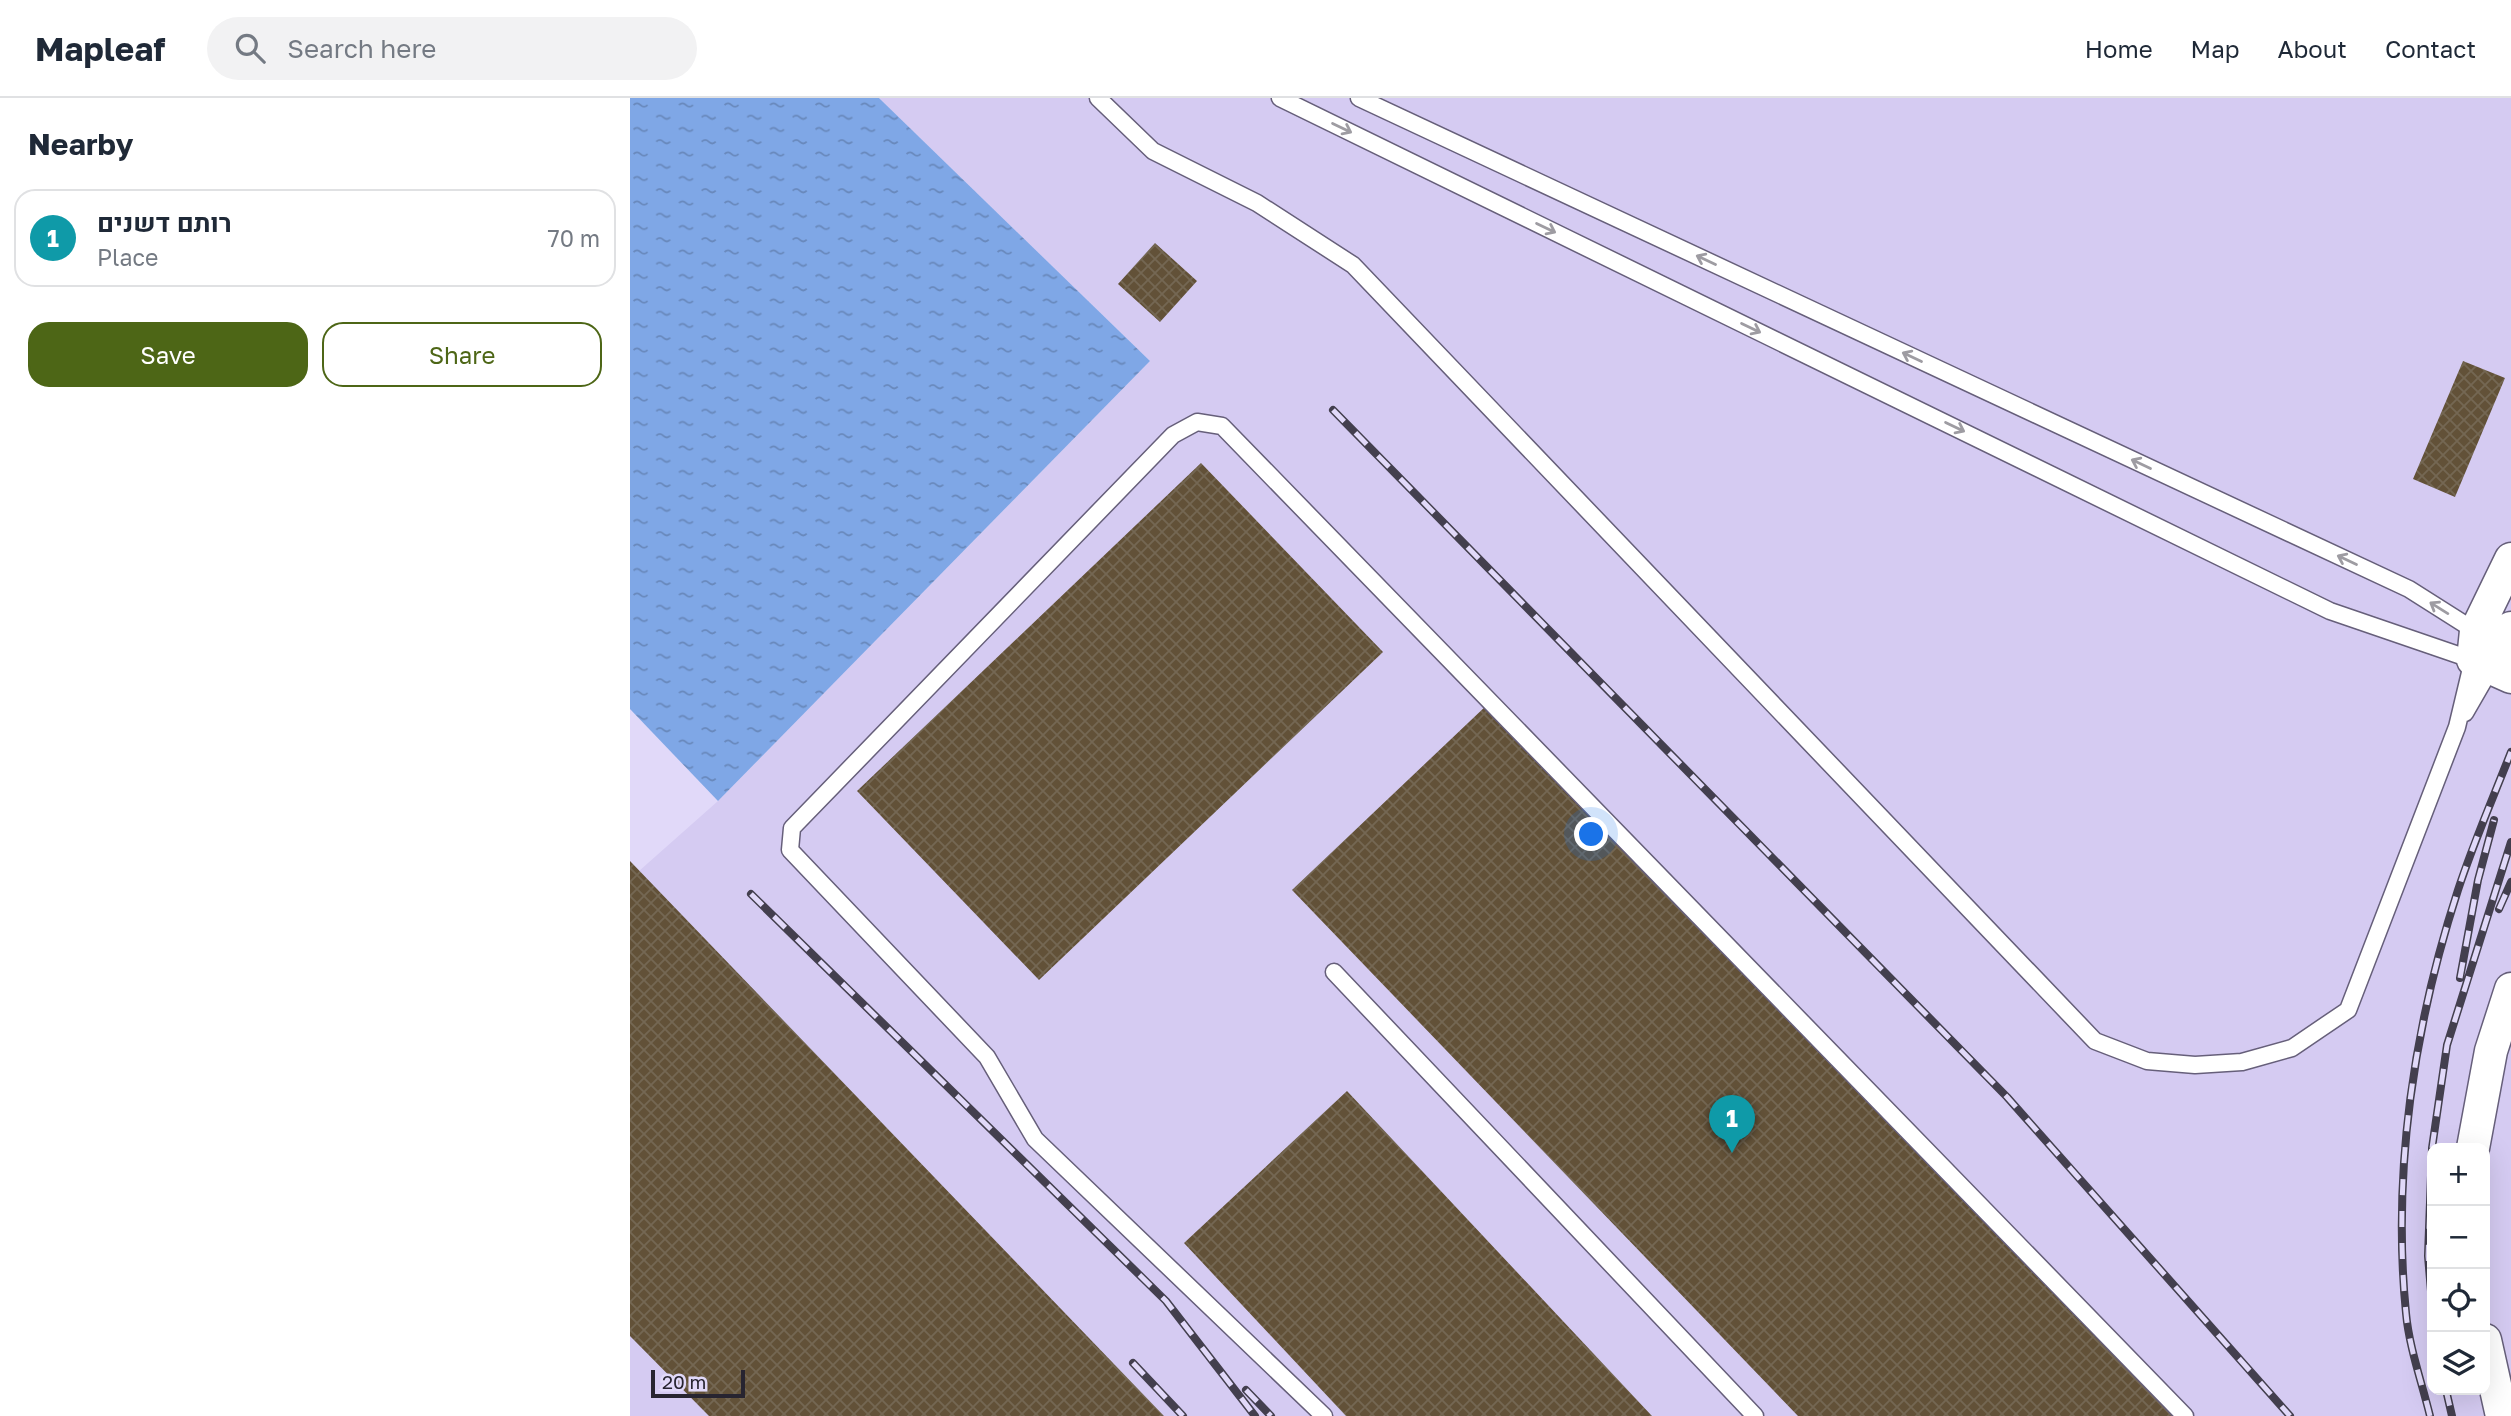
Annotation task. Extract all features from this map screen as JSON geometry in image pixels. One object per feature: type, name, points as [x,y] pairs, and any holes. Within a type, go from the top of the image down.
[{"type":"street","points":[[2496,652],[2511,559]]},
{"type":"street","points":[[2474,1143],[2491,1051],[2511,989]]},
{"type":"street","points":[[2490,1364],[2501,1416]]},
{"type":"lane","points":[[1098,98],[1153,151],[1257,203],[1353,265],[1692,623],[2095,1041],[2147,1061],[2196,1065],[2242,1062],[2292,1048],[2348,1010],[2457,727],[2496,652]]},
{"type":"lane","points":[[1280,98],[2330,611],[2496,652]]},
{"type":"lane","points":[[1359,98],[2409,589],[2496,652]]},
{"type":"lane","points":[[1324,1416],[1035,1139],[987,1057],[790,850],[792,828],[1173,435],[1196,422],[1222,426],[2185,1416]]},
{"type":"lane","points":[[1334,972],[1755,1416]]},
{"type":"shaded area","points":[[879,98],[2511,98],[2511,1416],[630,1416],[630,879],[718,801],[1150,361]]},
{"type":"water","points":[[630,98],[879,98],[1150,361],[718,801],[630,709]]},
{"type":"building","points":[[1155,243],[1197,281],[1160,322],[1118,284]]},
{"type":"building","points":[[2463,361],[2505,378],[2455,497],[2413,479]]},
{"type":"building","points":[[1201,463],[1383,652],[1039,980],[857,791]]},
{"type":"building","points":[[1488,704],[2173,1416],[1798,1416],[1292,890]]},
{"type":"building","points":[[630,861],[1164,1416],[709,1416],[630,1336]]},
{"type":"building","points":[[1347,1091],[1652,1416],[1346,1416],[1184,1243]]},
{"type":"railway","points":[[1333,410],[2007,1097],[2290,1416]]},
{"type":"railway","points":[[2430,1416],[2408,1326],[2402,1260],[2402,1206],[2410,1099],[2429,993],[2443,941],[2470,856],[2511,752]]},
{"type":"railway","points":[[2460,978],[2478,880],[2494,820]]},
{"type":"railway","points":[[2433,1143],[2447,1045],[2511,842]]},
{"type":"railway","points":[[2499,909],[2511,882]]},
{"type":"railway","points":[[751,894],[1166,1301],[1255,1416]]},
{"type":"railway","points":[[2429,1269],[2430,1206]]},
{"type":"railway","points":[[1133,1363],[1183,1416]]},
{"type":"railway","points":[[1246,1390],[1271,1416]]},
{"type":"railway","points":[[2447,1395],[2452,1416]]},
{"type":"place","name":"רותם דשנים","points":[[1732,1153]]}]
